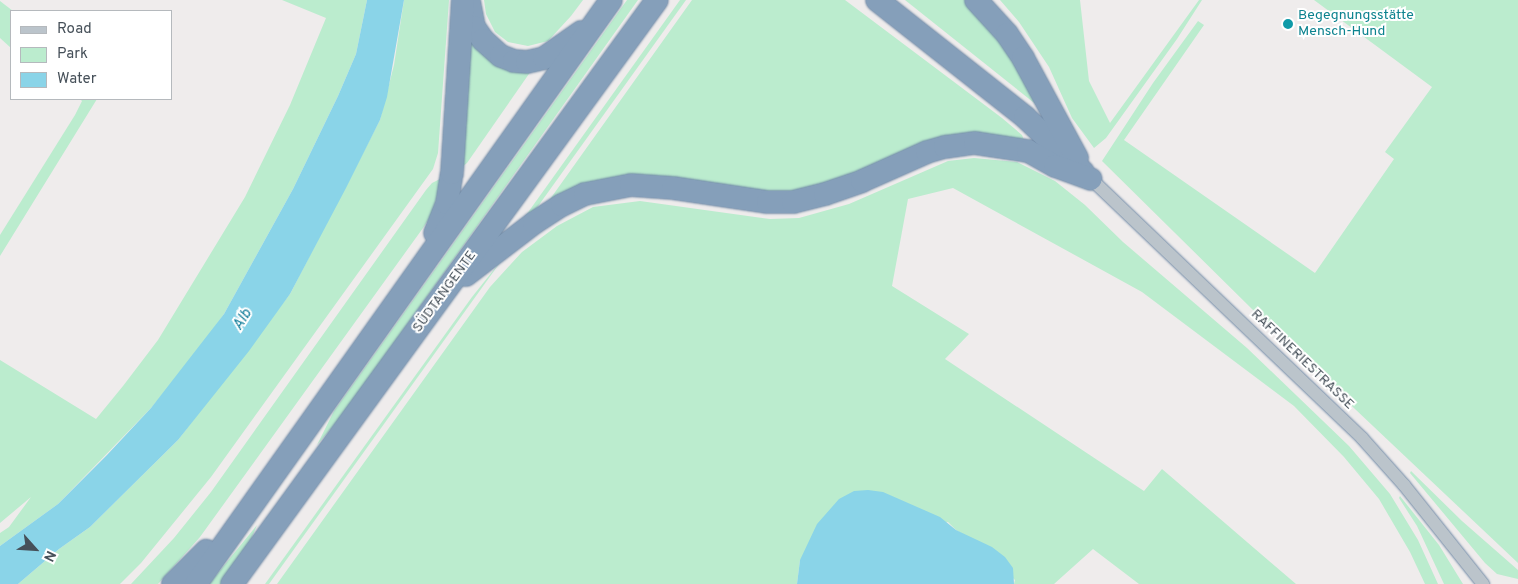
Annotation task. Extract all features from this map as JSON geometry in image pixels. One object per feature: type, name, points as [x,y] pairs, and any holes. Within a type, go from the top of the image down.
[{"type":"highway","points":[[418,273],[448,203],[452,173],[463,0]]},
{"type":"highway","points":[[468,0],[474,27],[483,40],[501,56],[514,61],[527,62],[544,58],[596,21]]},
{"type":"highway","points":[[196,584],[611,0]]},
{"type":"highway","name":"SÜDTANGENTE","points":[[232,584],[657,0]]},
{"type":"highway","points":[[877,0],[1025,117],[1088,176]]},
{"type":"highway","points":[[976,0],[1007,34],[1023,58],[1088,176]]},
{"type":"highway","points":[[445,291],[534,223],[562,205],[585,194],[612,188],[630,185],[673,188],[768,202],[793,202],[825,194],[862,181],[903,161],[936,150],[975,143],[1028,152],[1055,166],[1088,176]]},
{"type":"highway","points":[[173,584],[252,504]]},
{"type":"street","name":"RAFFINERIESTRASSE","points":[[1088,176],[1362,438],[1404,485],[1483,584]]},
{"type":"green space","points":[[282,0],[367,0],[356,54],[293,189],[224,314],[190,361],[151,408],[58,504],[0,546],[0,533],[9,527],[31,497],[0,523],[0,360],[96,419],[123,386],[158,340],[245,197],[290,105],[326,18]]},
{"type":"green space","points":[[404,0],[449,0],[438,153],[433,169],[211,477],[141,563],[120,584],[18,584],[59,549],[90,527],[178,440],[290,294],[380,120],[394,65]]},
{"type":"green space","points":[[484,0],[583,0],[548,41],[528,46],[508,42],[495,32],[486,14]]},
{"type":"green space","points":[[627,0],[638,0],[342,416],[317,445],[334,411]]},
{"type":"green space","points":[[680,0],[686,0],[531,216],[524,218]]},
{"type":"green space","points":[[692,0],[845,0],[1002,118],[1022,135],[1024,140],[1010,139],[798,194],[725,188],[548,202]]},
{"type":"green space","points":[[905,0],[965,0],[990,24],[1005,43],[1038,106]]},
{"type":"green space","points":[[1000,0],[1080,0],[1089,81],[1110,123],[1199,0],[1202,0],[1177,39],[1106,138],[1094,148],[1072,118],[1049,67],[1019,22]]},
{"type":"green space","points":[[1314,0],[1518,0],[1518,563],[1319,375],[1102,161],[1153,83],[1198,21],[1204,25],[1124,140],[1315,273],[1394,159],[1385,152],[1432,87]]},
{"type":"green space","points":[[0,1],[12,10],[10,10],[10,47],[0,38]]},
{"type":"green space","points":[[470,41],[531,71],[467,163],[462,167]]},
{"type":"green space","points":[[96,100],[0,256],[0,235],[82,101]]},
{"type":"green space","points":[[974,158],[1017,162],[1055,181],[1085,205],[1123,242],[1247,348],[1349,446],[1390,494],[1418,540],[1438,584],[1425,584],[1410,552],[1379,499],[1344,457],[1294,406],[1142,292],[953,188],[908,199],[892,286],[969,334],[945,359],[1144,491],[1162,469],[1296,584],[1139,584],[1093,549],[1054,584],[1014,584],[1015,580],[971,539],[956,530],[948,522],[800,560],[797,584],[277,584],[490,287],[522,252],[557,226],[593,207],[640,201],[770,219],[799,218],[849,204],[948,161]]},
{"type":"green space","points":[[442,178],[432,214],[423,228],[200,537],[158,584],[131,584],[174,538],[211,492],[426,190],[432,183]]},
{"type":"green space","points":[[504,257],[269,584],[265,584],[472,297]]},
{"type":"green space","points":[[1411,471],[1462,521],[1518,570],[1518,579],[1497,574],[1485,563],[1410,473]]},
{"type":"green space","points":[[1400,496],[1439,545],[1463,584],[1444,584],[1417,526],[1399,498]]},
{"type":"green space","points":[[257,525],[250,542],[221,584],[209,584]]},
{"type":"water","name":"Alb","points":[[367,0],[404,0],[387,97],[380,120],[290,294],[249,351],[178,440],[90,527],[59,549],[18,584],[0,584],[0,546],[58,504],[107,455],[151,408],[224,314],[293,189],[338,96],[356,54]]},
{"type":"water","points":[[854,491],[883,492],[940,517],[956,530],[992,547],[1005,557],[1013,568],[1014,584],[797,584],[800,560],[817,524],[839,499]]},
{"type":"place","name":"Begegnungsstätte Mensch-Hund","points":[[1288,24]]}]
